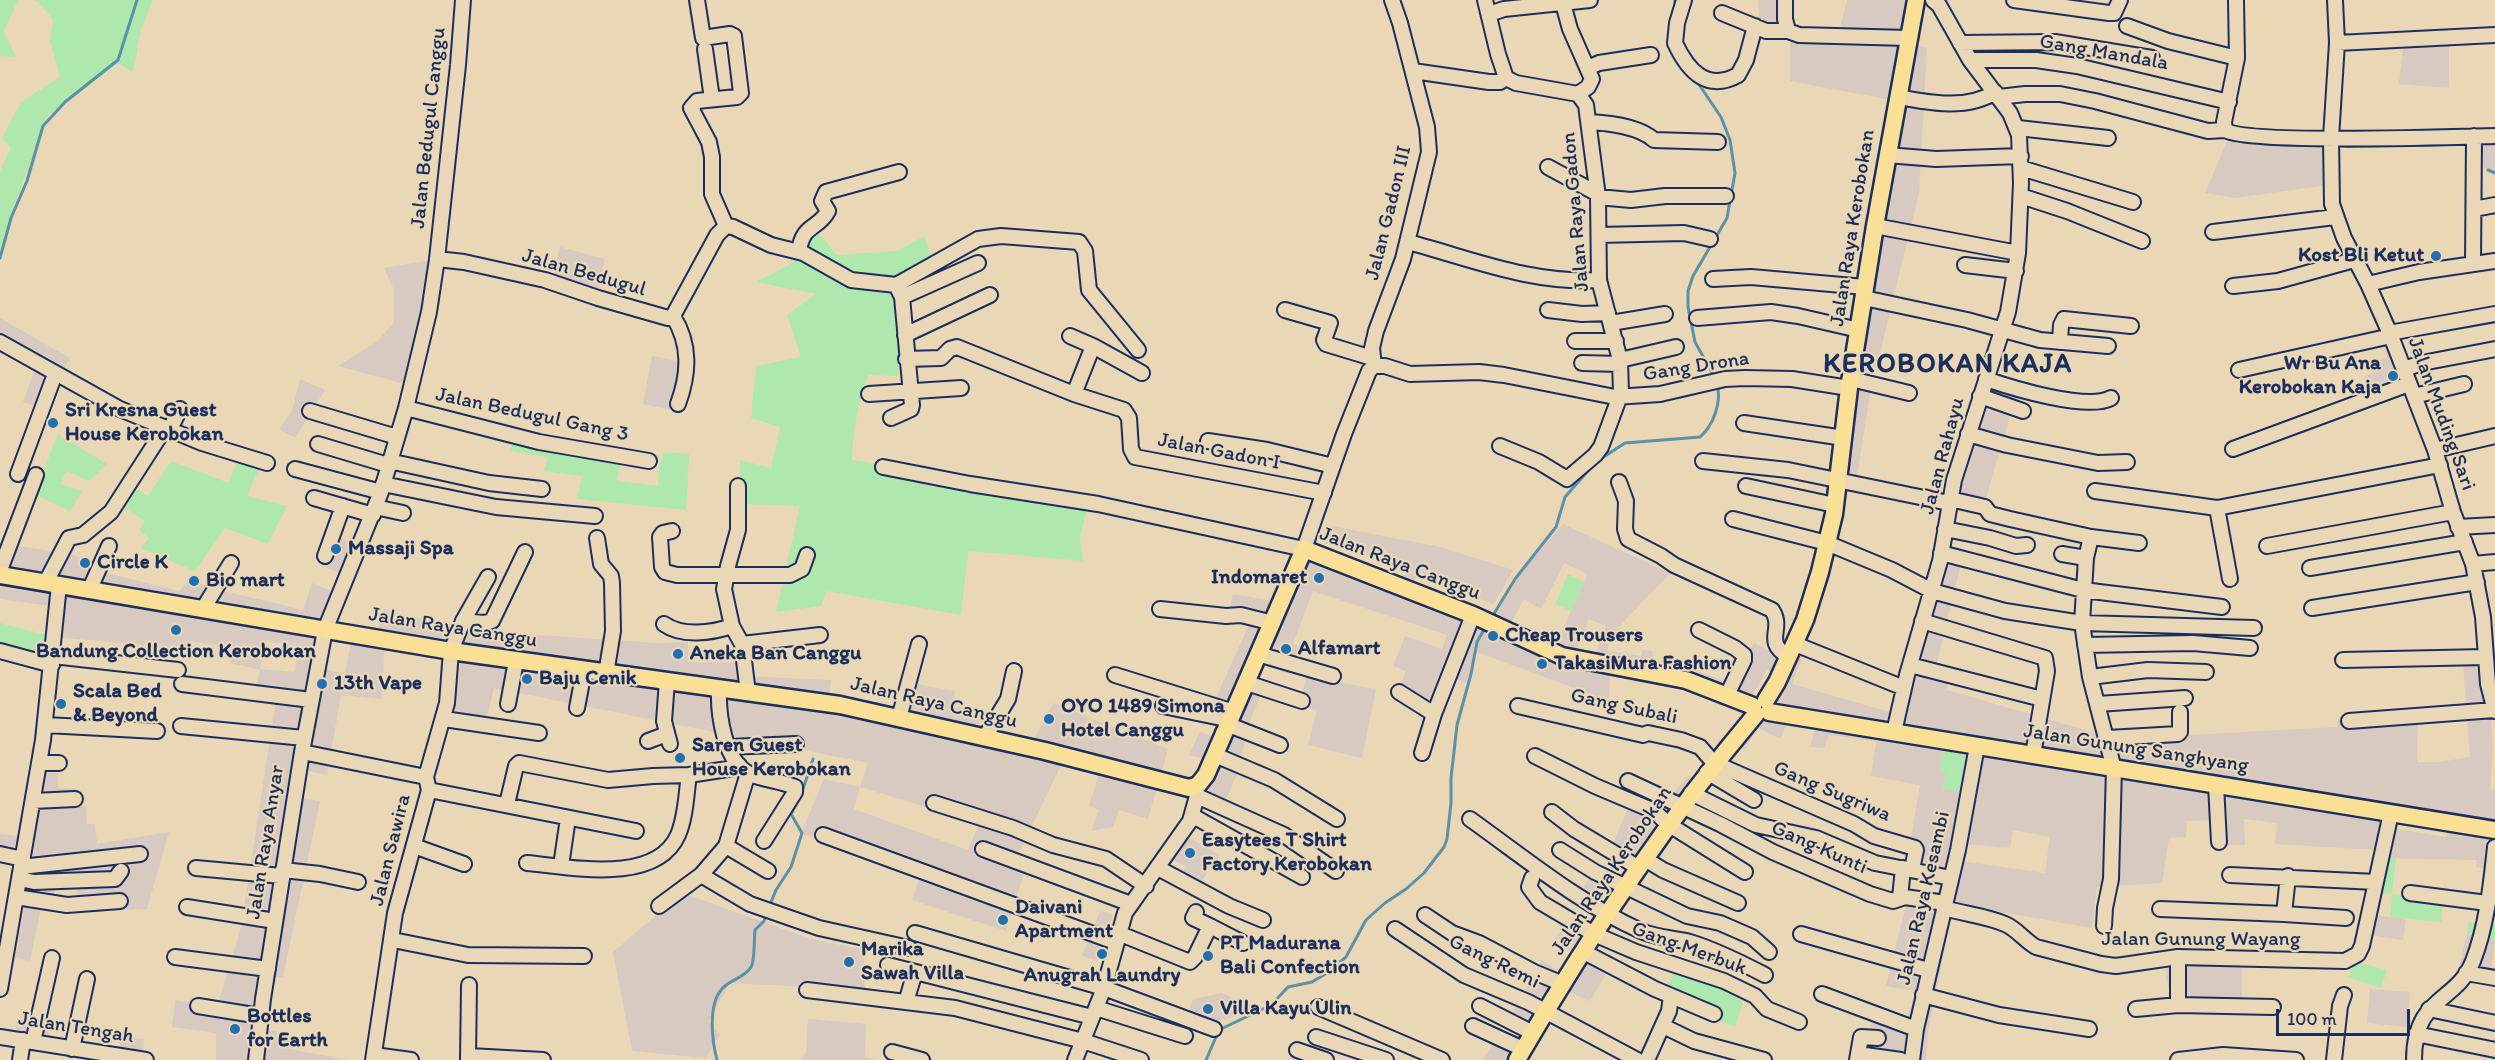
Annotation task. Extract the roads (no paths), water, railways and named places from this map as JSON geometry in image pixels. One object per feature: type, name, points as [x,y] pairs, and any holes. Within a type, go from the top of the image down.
[{"type":"main road","name":"Jalan Raya Kerobokan","points":[[1512,1048],[1521,1026],[1563,984],[1668,824],[1761,708],[1805,620],[1827,543],[1835,505],[1864,293],[1916,0]]},
{"type":"main road","name":"Jalan Raya Canggu","points":[[0,573],[89,591],[451,651],[840,705],[1102,765],[1195,792],[1215,755],[1304,549],[1473,615],[1562,656],[1597,665],[1686,680],[1761,708]]},
{"type":"main road","name":"Jalan Gunung Sanghyang","points":[[1761,708],[2114,769],[2495,830]]},
{"type":"street","name":"Jalan Bedugul Canggu","points":[[437,259],[463,0]]},
{"type":"street","points":[[698,0],[703,38],[730,34],[734,36],[740,95],[697,101],[691,108],[709,142],[712,158],[712,194],[726,226]]},
{"type":"street","name":"Jalan Gadon III","points":[[1373,362],[1376,331],[1408,242],[1429,159],[1430,144],[1413,71],[1392,0]]},
{"type":"street","points":[[1485,0],[1506,78],[1516,83],[1578,94],[1591,83],[1592,79],[1576,43],[1563,2]]},
{"type":"street","points":[[1489,14],[1504,9],[1590,0]]},
{"type":"street","points":[[1684,0],[1677,23],[1675,43],[1701,78],[1710,82],[1721,82],[1738,75],[1746,60],[1755,26]]},
{"type":"street","points":[[1785,0],[1785,19],[1788,31]]},
{"type":"street","name":"Jalan Rahayu","points":[[1894,732],[1910,665],[1932,591],[1950,501],[1968,434],[2003,329],[2018,253],[2021,162],[2018,128],[1997,95],[1970,60],[1939,5],[1933,0]]},
{"type":"street","points":[[2014,0],[2109,13],[2114,13],[2120,0]]},
{"type":"street","points":[[2225,130],[2224,122],[2237,58],[2236,0]]},
{"type":"street","name":"Jalan Muding Sari","points":[[2335,0],[2337,43],[2331,138],[2331,195],[2336,217],[2354,260],[2368,284],[2404,369],[2435,450],[2458,528],[2473,564],[2490,640],[2485,657],[2488,684],[2495,711]]},
{"type":"street","points":[[1722,13],[1766,31],[1908,38]]},
{"type":"street","points":[[2127,26],[2168,41],[2237,58]]},
{"type":"street","points":[[2337,43],[2495,35]]},
{"type":"street","points":[[1960,43],[2055,42],[2152,58]]},
{"type":"street","points":[[705,49],[712,99]]},
{"type":"street","points":[[1588,68],[1599,63],[1651,55]]},
{"type":"street","name":"Gang Mandala","points":[[1970,60],[2036,60],[2057,63],[2111,73],[2229,102]]},
{"type":"street","points":[[1413,71],[1490,82],[1500,82],[1506,78]]},
{"type":"street","name":"Jalan Raya Gadon","points":[[1578,94],[1586,105],[1590,122],[1598,195],[1599,280],[1620,362],[1620,397]]},
{"type":"street","points":[[1899,97],[1935,104],[1951,104],[1997,95],[2060,94],[2208,131],[2225,130],[2241,135],[2331,138],[2495,136]]},
{"type":"street","points":[[1590,122],[1612,124],[1642,133],[1654,140],[1718,142]]},
{"type":"street","points":[[2018,128],[2108,138]]},
{"type":"street","points":[[2474,136],[2474,264]]},
{"type":"street","points":[[1887,155],[2021,162],[2133,202]]},
{"type":"street","points":[[1548,167],[1598,195],[1631,201],[1665,196],[1726,196]]},
{"type":"street","points":[[799,251],[805,232],[826,216],[828,211],[822,201],[826,192],[899,172]]},
{"type":"street","points":[[2021,196],[2067,211],[2142,241]]},
{"type":"street","points":[[2474,209],[2495,205]]},
{"type":"street","points":[[2213,232],[2336,217]]},
{"type":"street","points":[[678,405],[687,377],[687,362],[685,342],[673,316],[720,230],[726,226],[733,227],[771,245],[799,251],[851,280],[899,291],[978,264]]},
{"type":"street","points":[[1875,226],[2018,253]]},
{"type":"street","points":[[1599,235],[1683,232],[1710,239]]},
{"type":"street","points":[[899,291],[978,239],[1001,236],[1079,242],[1085,251],[1089,290],[1138,350]]},
{"type":"street","points":[[1408,242],[1514,273],[1546,279],[1599,280]]},
{"type":"street","name":"Jalan Bedugul","points":[[437,259],[464,262],[545,280],[660,317],[673,316]]},
{"type":"street","points":[[325,630],[382,488],[406,408],[429,312],[437,259]]},
{"type":"street","points":[[2233,286],[2278,281],[2354,260]]},
{"type":"street","points":[[2368,284],[2419,272],[2495,261]]},
{"type":"street","points":[[1965,265],[2016,271]]},
{"type":"street","points":[[1713,279],[1751,277],[1864,293],[2040,340],[2108,346]]},
{"type":"street","points":[[891,418],[911,409],[899,291]]},
{"type":"street","points":[[904,334],[990,295]]},
{"type":"street","points":[[1285,310],[1330,323],[1324,340],[1326,344],[1410,374],[1479,372],[1620,397],[1601,447],[1567,479],[1539,462],[1500,446]]},
{"type":"street","points":[[1548,310],[1610,318],[1665,314]]},
{"type":"street","points":[[1697,318],[1771,312],[1860,330]]},
{"type":"street","points":[[2239,370],[2390,335],[2495,314]]},
{"type":"street","points":[[2060,342],[2061,325],[2064,319],[2131,326]]},
{"type":"street","points":[[1070,336],[1094,346],[1142,373]]},
{"type":"street","points":[[1575,341],[1616,341]]},
{"type":"street","points":[[0,342],[120,409],[229,453],[267,463]]},
{"type":"street","points":[[906,359],[940,358],[950,349],[957,347],[1074,394],[1094,346]]},
{"type":"street","points":[[1582,363],[1620,362],[1676,347]]},
{"type":"street","points":[[2404,369],[2422,363],[2495,349]]},
{"type":"street","points":[[883,467],[970,484],[1098,504],[1304,549],[1373,362]]},
{"type":"street","points":[[18,474],[55,374]]},
{"type":"street","name":"Gang Drona","points":[[1620,397],[1660,394],[1725,379],[1745,378],[1850,384],[1909,393]]},
{"type":"street","points":[[1986,379],[2036,394],[2066,400],[2104,401],[2111,398]]},
{"type":"street","points":[[2234,449],[2412,390],[2464,384]]},
{"type":"street","points":[[869,394],[961,388]]},
{"type":"street","name":"Jalan Gadon I","points":[[1074,394],[1121,408],[1126,412],[1130,418],[1131,449],[1135,457],[1324,493]]},
{"type":"street","points":[[1980,396],[2024,411]]},
{"type":"street","name":"Jalan Bedugul Gang 3","points":[[406,408],[531,440],[649,461]]},
{"type":"street","points":[[0,989],[46,725],[53,660],[53,584],[69,537],[84,535],[111,512],[180,409]]},
{"type":"street","points":[[310,411],[397,437]]},
{"type":"street","points":[[1744,423],[1844,438]]},
{"type":"street","points":[[1968,434],[2007,445],[2098,463],[2127,462]]},
{"type":"street","points":[[2435,450],[2492,437]]},
{"type":"street","points":[[1208,441],[1266,450],[1333,466]]},
{"type":"street","points":[[318,444],[389,463],[489,483],[542,489]]},
{"type":"street","points":[[1703,461],[1767,466],[1838,479],[1985,507],[1994,516],[2091,537],[2139,543]]},
{"type":"street","points":[[2095,491],[2217,508],[2440,465]]},
{"type":"street","points":[[295,469],[382,488],[495,507],[595,516]]},
{"type":"street","points":[[0,573],[36,475]]},
{"type":"street","points":[[1619,482],[1626,501],[1625,529],[1628,539],[1671,563],[1772,610],[1777,616],[1775,644],[1780,651],[1792,650],[1904,688]]},
{"type":"street","points":[[738,486],[738,530],[724,589],[732,626],[742,644],[747,693]]},
{"type":"street","points":[[1746,486],[1835,505]]},
{"type":"street","points":[[314,498],[343,506],[403,513]]},
{"type":"street","points":[[325,556],[343,506]]},
{"type":"street","points":[[2217,508],[2229,579]]},
{"type":"street","points":[[2267,546],[2453,512]]},
{"type":"street","points":[[1733,519],[1827,543],[1892,570],[1932,591],[2005,611],[2082,623],[2254,628]]},
{"type":"street","points":[[2458,528],[2495,525]]},
{"type":"street","points":[[1945,529],[2016,546],[2027,545]]},
{"type":"street","points":[[672,531],[663,533],[660,537],[662,567],[665,572],[691,576],[790,575],[802,569],[807,555]]},
{"type":"street","points":[[2091,537],[2086,558],[2082,623],[2090,677],[2108,738],[2114,769],[2111,879],[2104,926]]},
{"type":"street","points":[[597,538],[601,564],[612,583],[613,631],[606,674]]},
{"type":"street","points":[[2310,568],[2464,542]]},
{"type":"street","points":[[89,591],[109,546]]},
{"type":"street","points":[[463,621],[484,623],[492,621],[525,552]]},
{"type":"street","points":[[1941,553],[2083,590],[2222,608]]},
{"type":"street","points":[[2062,554],[2086,558]]},
{"type":"street","points":[[2473,564],[2495,562]]},
{"type":"street","points":[[203,609],[231,563]]},
{"type":"street","name":"Jalan Sawira","points":[[374,1058],[393,940],[395,913],[414,846],[444,719],[451,651],[463,621],[488,577]]},
{"type":"street","points":[[2312,608],[2439,590],[2477,582]]},
{"type":"street","points":[[1160,609],[1226,616],[1241,615],[1273,623]]},
{"type":"street","points":[[1422,753],[1434,714],[1473,615]]},
{"type":"street","points":[[1922,621],[2045,658],[2047,671],[2032,755]]},
{"type":"street","points":[[664,624],[675,630],[702,632],[718,631],[732,626]]},
{"type":"street","name":"Jalan Raya Anyar","points":[[256,1060],[260,1016],[304,738],[325,630]]},
{"type":"street","points":[[1699,630],[1744,655],[1744,660],[1727,695]]},
{"type":"street","points":[[742,644],[820,634]]},
{"type":"street","points":[[2085,645],[2193,643],[2250,648]]},
{"type":"street","points":[[899,718],[919,644]]},
{"type":"street","points":[[0,651],[180,677],[311,700]]},
{"type":"street","points":[[1258,654],[1333,676]]},
{"type":"street","points":[[2343,660],[2485,657]]},
{"type":"street","points":[[508,705],[516,661]]},
{"type":"street","points":[[1910,665],[2042,699]]},
{"type":"street","points":[[986,737],[1008,699],[1014,670]]},
{"type":"street","points":[[2090,677],[2148,670],[2206,672]]},
{"type":"street","points":[[577,708],[584,671]]},
{"type":"street","points":[[1115,675],[1231,719],[1280,745]]},
{"type":"street","points":[[648,741],[668,739],[664,721],[667,681]]},
{"type":"street","points":[[1247,682],[1302,701]]},
{"type":"street","points":[[659,906],[701,875],[726,846],[743,769],[729,747],[719,722],[719,689]]},
{"type":"street","points":[[1400,692],[1434,714]]},
{"type":"street","points":[[2098,705],[2185,698]]},
{"type":"street","points":[[1163,706],[1231,719]]},
{"type":"street","name":"Gang Subali","points":[[1518,706],[1642,735],[1648,733],[1681,740],[1700,747],[1711,768]]},
{"type":"street","points":[[2349,722],[2495,711]]},
{"type":"street","points":[[2108,738],[2178,734],[2180,732],[2180,712]]},
{"type":"street","points":[[444,719],[539,733]]},
{"type":"street","points":[[46,725],[157,731]]},
{"type":"street","points":[[181,726],[304,738]]},
{"type":"street","points":[[729,747],[773,743],[795,744]]},
{"type":"street","name":"Jalan Raya Kesambi","points":[[1912,1060],[1923,995],[1945,906],[1977,746]]},
{"type":"street","points":[[302,752],[507,804],[636,831]]},
{"type":"street","points":[[1215,755],[1274,780],[1336,819]]},
{"type":"street","points":[[1535,756],[1592,785],[1640,803],[1654,811],[1668,824],[1745,872]]},
{"type":"street","points":[[39,763],[59,763]]},
{"type":"street","points":[[507,804],[516,766],[519,763],[601,780],[689,775],[734,768],[743,769],[794,786],[796,790],[764,841]]},
{"type":"street","points":[[1711,768],[1754,800]]},
{"type":"street","name":"Gang Sugriwa","points":[[1711,768],[1854,824],[1874,837],[1915,848],[1908,869]]},
{"type":"street","points":[[528,863],[626,868],[640,866],[657,859],[673,845],[678,835],[685,813],[689,775]]},
{"type":"street","points":[[1628,781],[1687,799],[1756,825],[1816,838],[1875,863],[1951,878]]},
{"type":"street","points":[[2216,785],[2219,842]]},
{"type":"street","points":[[1075,1060],[1104,988],[1116,937],[1131,904],[1146,886],[1193,816],[1195,792],[1284,835],[1336,871]]},
{"type":"street","points":[[33,801],[75,799]]},
{"type":"street","name":"Gang Kunti","points":[[1687,799],[1773,852],[1839,882],[1888,900],[1896,901],[1900,898],[1945,906]]},
{"type":"street","points":[[934,803],[1013,828],[1053,845],[1106,859],[1146,886]]},
{"type":"street","points":[[1552,812],[1572,827],[1642,864],[1663,870],[1738,903]]},
{"type":"street","name":"Jalan Gunung Wayang","points":[[1945,906],[2004,923],[2013,927],[2026,942],[2036,946],[2101,964],[2116,966],[2178,957],[2345,961],[2353,958],[2362,946],[2391,813]]},
{"type":"street","points":[[1193,816],[1302,877]]},
{"type":"street","points":[[561,866],[568,818]]},
{"type":"street","points":[[1470,819],[1537,877],[1608,915],[1657,938],[1679,940],[1725,954],[1765,975]]},
{"type":"street","points":[[823,836],[1190,962],[1195,957],[1210,926]]},
{"type":"street","points":[[414,846],[464,864]]},
{"type":"street","points":[[726,846],[768,871]]},
{"type":"street","points":[[2414,1060],[2416,1034],[2421,1021],[2466,973],[2473,961],[2487,903],[2495,847]]},
{"type":"street","points":[[983,849],[1131,904]]},
{"type":"street","points":[[1560,850],[1627,887],[1687,916],[1713,921],[1736,930],[1763,944],[1769,952]]},
{"type":"street","points":[[0,854],[21,868],[34,882],[115,879],[121,871]]},
{"type":"street","points":[[21,868],[140,855]]},
{"type":"street","points":[[196,868],[320,874],[358,882]]},
{"type":"street","points":[[1158,868],[1229,906],[1263,920]]},
{"type":"street","points":[[1900,898],[1908,869]]},
{"type":"street","points":[[701,875],[750,904],[807,924],[909,948]]},
{"type":"street","points":[[2230,875],[2376,882]]},
{"type":"street","points":[[2284,914],[2288,876]]},
{"type":"street","name":"Gang Merbuk","points":[[1537,877],[1540,902],[1594,934],[1629,949],[1724,981],[1755,996],[1767,1009],[1799,1022]]},
{"type":"street","points":[[2410,892],[2487,903]]},
{"type":"street","points":[[16,897],[67,905],[120,901]]},
{"type":"street","points":[[187,907],[275,921]]},
{"type":"street","points":[[2160,909],[2346,918]]},
{"type":"street","points":[[1196,912],[1193,918],[1243,943]]},
{"type":"street","points":[[1425,915],[1452,933],[1479,943],[1563,984]]},
{"type":"street","name":"Gang Remi","points":[[1395,929],[1464,975],[1538,1007],[1637,1060]]},
{"type":"street","points":[[915,933],[1104,988],[1214,1029]]},
{"type":"street","points":[[1801,934],[1929,970]]},
{"type":"street","points":[[393,940],[468,955],[584,956]]},
{"type":"street","points":[[1584,952],[1671,996],[1714,1014]]},
{"type":"street","points":[[175,957],[268,969]]},
{"type":"street","points":[[2178,957],[2178,1005]]},
{"type":"street","points":[[20,1060],[28,1041],[52,958]]},
{"type":"street","points":[[888,965],[1185,1036]]},
{"type":"street","points":[[906,1002],[915,972]]},
{"type":"street","points":[[2466,973],[2495,978]]},
{"type":"street","points":[[78,1053],[87,978]]},
{"type":"street","points":[[469,985],[469,1058],[543,1060]]},
{"type":"street","points":[[807,990],[955,1008],[1083,1041],[1141,1060]]},
{"type":"street","points":[[1822,994],[1916,1029]]},
{"type":"street","points":[[1923,995],[1999,1014],[2089,1029]]},
{"type":"street","points":[[2334,1060],[2340,1006],[2344,995]]},
{"type":"street","points":[[1647,1060],[1669,1011],[1671,996]]},
{"type":"street","points":[[1480,1005],[1521,1026]]},
{"type":"street","points":[[2136,1009],[2178,1005],[2273,1007]]},
{"type":"street","points":[[198,1006],[260,1016]]},
{"type":"street","points":[[1318,1006],[1442,1060]]},
{"type":"street","points":[[2429,1010],[2495,1023]]},
{"type":"street","points":[[1473,1026],[1512,1048]]},
{"type":"street","points":[[1663,1026],[1694,1041],[1764,1060]]},
{"type":"street","points":[[2416,1034],[2495,1050]]},
{"type":"street","name":"Jalan Tengah","points":[[0,1037],[78,1053],[146,1060]]},
{"type":"street","points":[[1316,1037],[1386,1060]]},
{"type":"street","points":[[1878,1038],[1861,1037],[1857,1057],[1901,1060]]},
{"type":"street","points":[[1297,1050],[1326,1060]]},
{"type":"street","points":[[892,1052],[922,1060]]},
{"type":"street","points":[[2178,1060],[2240,1055],[2296,1060]]},
{"type":"street","points":[[374,1058],[411,1060]]},
{"type":"waterway","points":[[0,258],[11,218],[27,181],[43,126],[65,102],[118,60],[137,0]]},
{"type":"waterway","points":[[1675,0],[1675,10]]},
{"type":"waterway","points":[[1696,80],[1721,117],[1730,140],[1735,173],[1727,218],[1693,276],[1688,291],[1688,307],[1695,342],[1714,376]]},
{"type":"waterway","points":[[2488,170],[2495,173]]},
{"type":"waterway","points":[[1599,460],[1625,443],[1700,437],[1709,427],[1715,413],[1718,399],[1717,385]]},
{"type":"waterway","points":[[1492,617],[1515,579],[1556,527],[1565,497],[1594,464]]},
{"type":"waterway","points":[[1206,1060],[1219,1030],[1271,1005],[1288,987],[1312,982],[1346,957],[1366,920],[1424,873],[1444,847],[1451,803],[1451,778],[1457,725],[1477,642],[1485,628]]},
{"type":"waterway","points":[[769,907],[776,890],[791,867],[802,833],[791,814],[801,795],[813,759]]},
{"type":"waterway","points":[[717,1060],[712,1024],[714,1005],[721,990],[745,974],[751,967],[755,930],[767,914]]},
{"type":"place","name":"Kost Bli Ketut","points":[[2436,256]]},
{"type":"place","name":"Wr Bu Ana Kerobokan Kaja","points":[[2393,376]]},
{"type":"place","name":"Sri Kresna Guest House Kerobokan","points":[[53,423]]},
{"type":"place","name":"Massaji Spa","points":[[336,549]]},
{"type":"place","name":"Circle K","points":[[85,563]]},
{"type":"place","name":"Indomaret","points":[[1319,578]]},
{"type":"place","name":"Bio mart","points":[[194,581]]},
{"type":"place","name":"Bandung Collection Kerobokan","points":[[176,630]]},
{"type":"place","name":"Cheap Trousers","points":[[1493,636]]},
{"type":"place","name":"Alfamart","points":[[1286,649]]},
{"type":"place","name":"Aneka Ban Canggu","points":[[678,654]]},
{"type":"place","name":"TakasiMura Fashion","points":[[1542,664]]},
{"type":"place","name":"Baju Cenik","points":[[527,679]]},
{"type":"place","name":"13th Vape","points":[[322,684]]},
{"type":"place","name":"Scala Bed & Beyond","points":[[61,704]]},
{"type":"place","name":"OYO 1489 Simona Hotel Canggu","points":[[1049,719]]},
{"type":"place","name":"Saren Guest House Kerobokan","points":[[680,758]]},
{"type":"place","name":"Easytees T Shirt Factory Kerobokan","points":[[1190,853]]},
{"type":"place","name":"Daivani Apartment","points":[[1003,920]]},
{"type":"place","name":"Anugrah Laundry","points":[[1102,954]]},
{"type":"place","name":"PT Madurana Bali Confection","points":[[1208,956]]},
{"type":"place","name":"Marika Sawah Villa","points":[[849,962]]},
{"type":"place","name":"Villa Kayu Ulin","points":[[1208,1009]]},
{"type":"place","name":"Bottles for Earth","points":[[235,1029]]},
{"type":"district","name":"KEROBOKAN KAJA","points":[[1948,365]]}]
